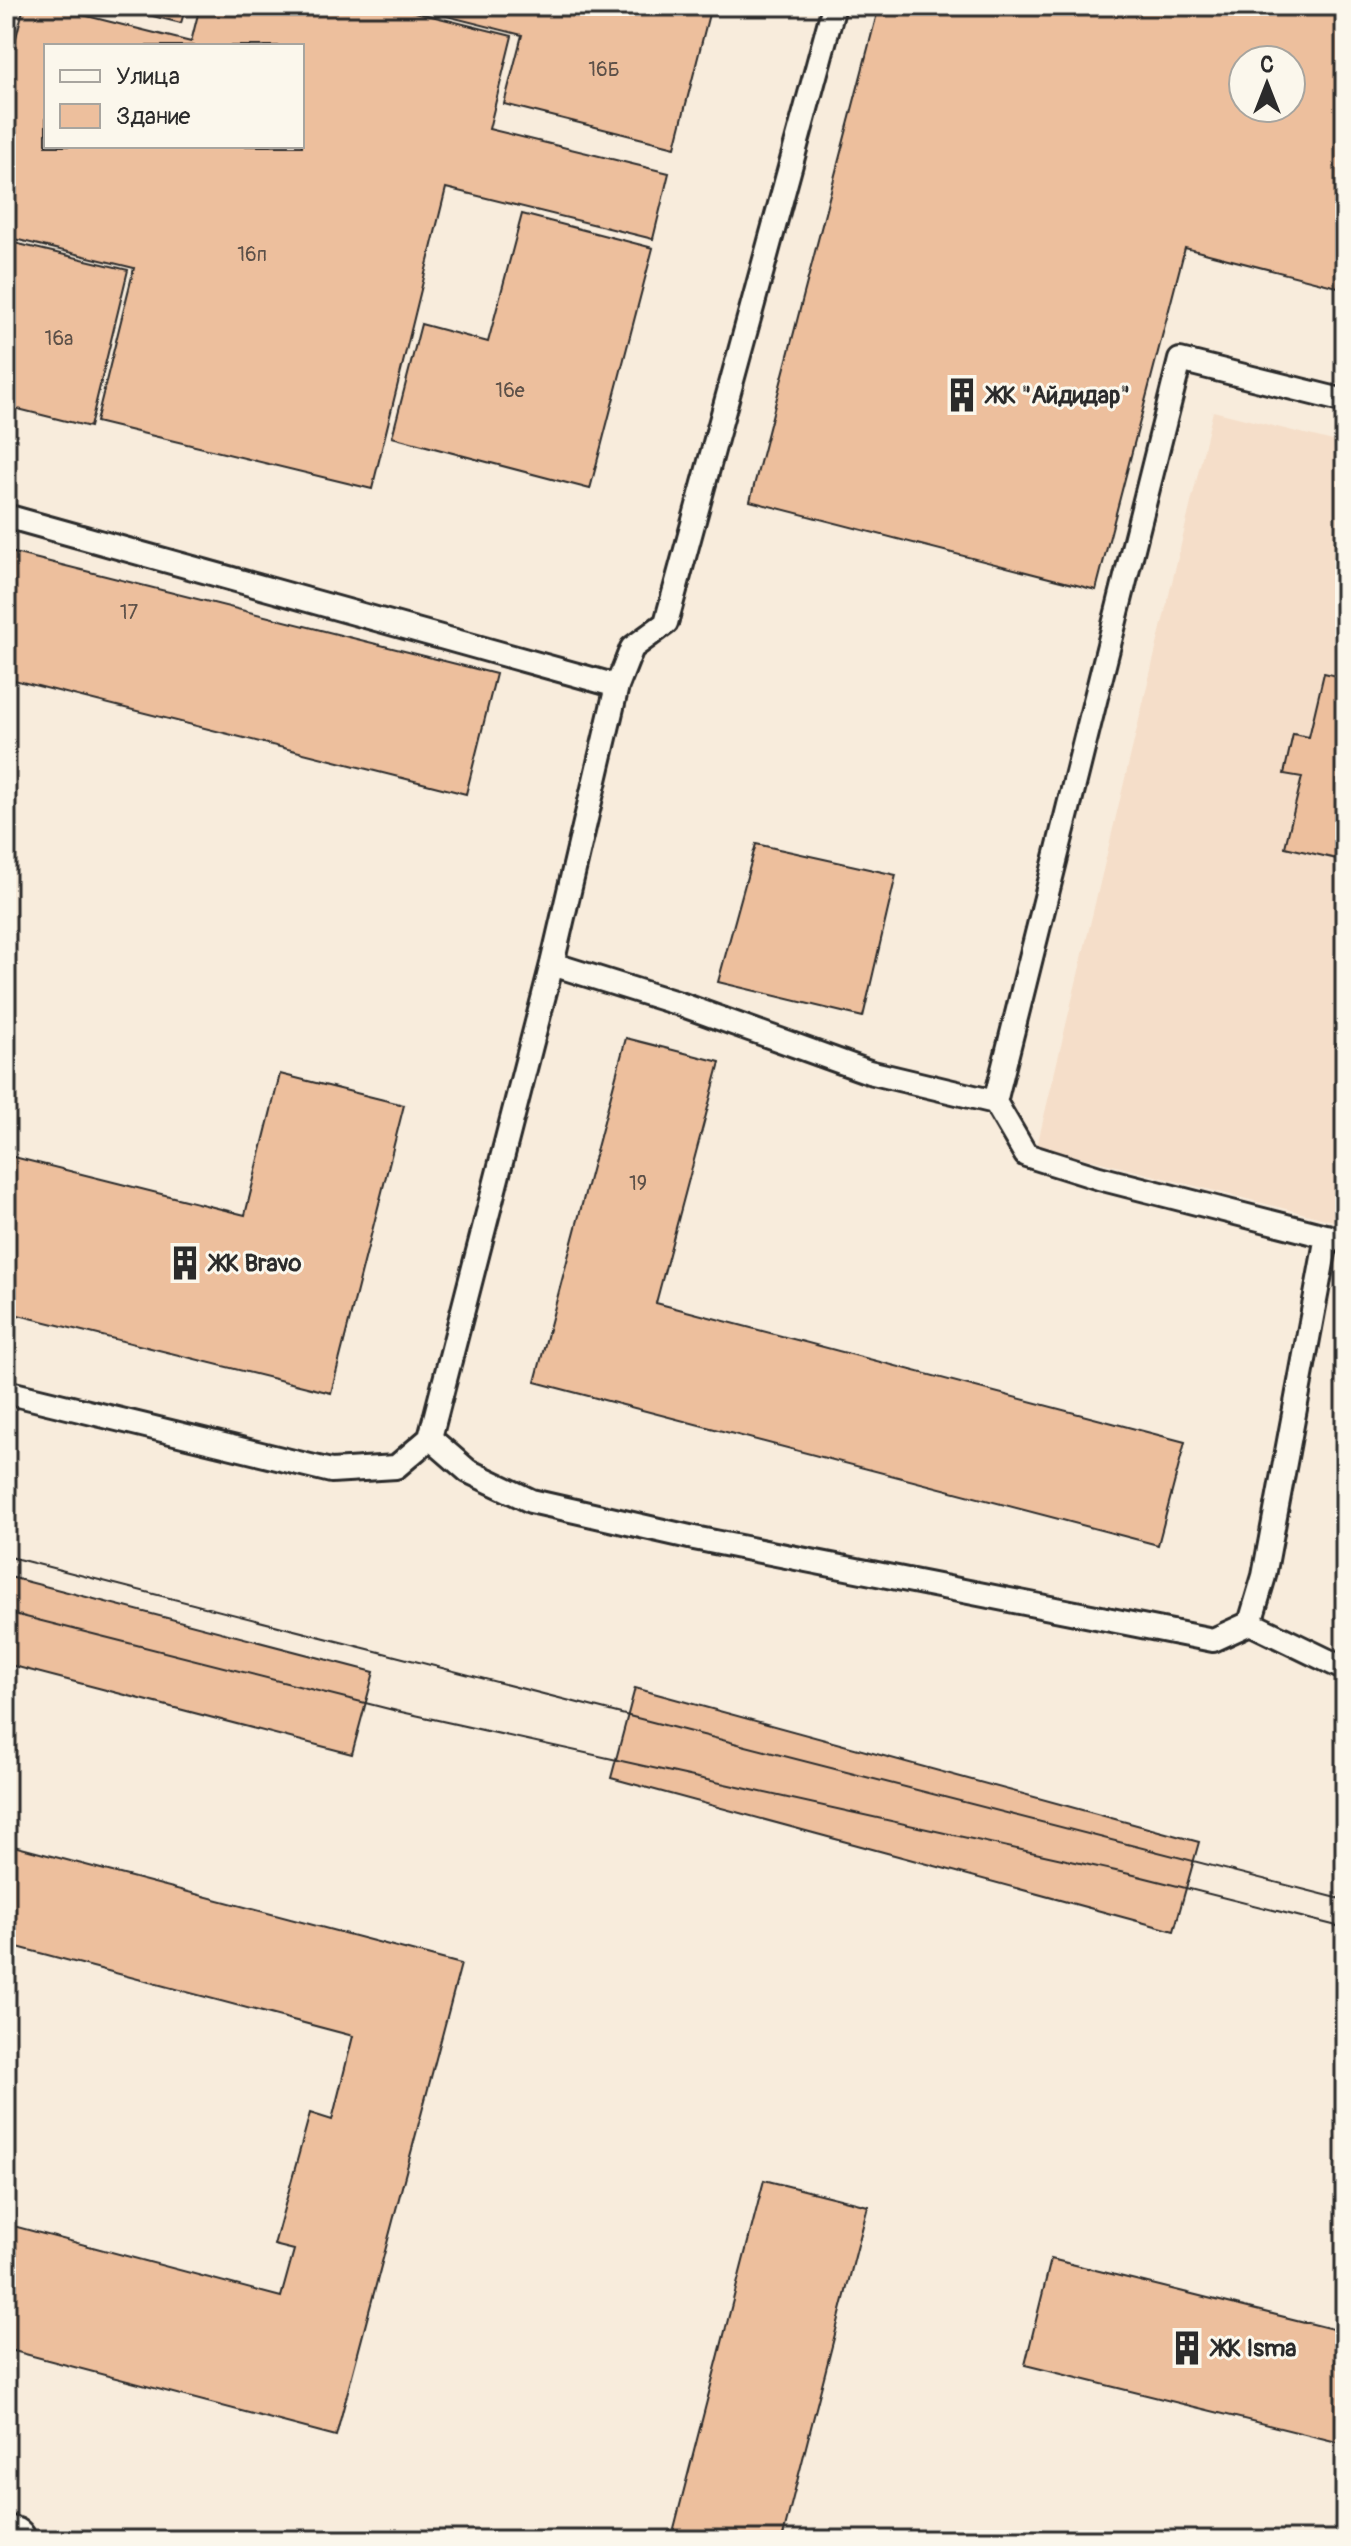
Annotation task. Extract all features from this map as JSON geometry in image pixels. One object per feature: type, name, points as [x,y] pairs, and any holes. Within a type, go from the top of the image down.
[{"type":"street","points":[[6,2538],[13,2540]]},
{"type":"lane","points":[[6,1392],[331,1471],[396,1467],[430,1438],[552,964],[617,686],[632,648],[666,623],[834,6]]},
{"type":"lane","points":[[430,1438],[468,1471],[531,1501],[694,1538],[1213,1640],[1250,1623],[1264,1576],[1336,1239],[1099,1178],[1026,1155],[995,1102],[1180,360],[1345,401]]},
{"type":"lane","points":[[6,516],[617,686]]},
{"type":"lane","points":[[552,964],[680,1004],[869,1072],[995,1102]]},
{"type":"lane","points":[[1250,1623],[1345,1669]]},
{"type":"shaded area","points":[[1213,411],[1345,444],[1345,1224],[1037,1146]]},
{"type":"building","points":[[24,6],[47,6],[191,42],[200,6],[391,6],[512,36],[489,129],[669,173],[653,239],[446,188],[372,489],[96,422],[134,268],[6,237],[6,77]]},
{"type":"building","points":[[112,6],[186,6],[181,23]]},
{"type":"building","points":[[407,6],[711,6],[675,147],[504,104],[522,35]]},
{"type":"building","name":"ЖК \"Айдидар\"","points":[[879,6],[1345,6],[1345,289],[1185,248],[1096,590],[750,501]]},
{"type":"building","points":[[522,214],[653,248],[590,489],[392,437],[421,324],[488,342]]},
{"type":"building","points":[[6,241],[128,270],[90,427],[6,406]]},
{"type":"building","points":[[6,551],[496,674],[466,794],[6,678]]},
{"type":"building","points":[[1324,673],[1345,678],[1345,861],[1285,847],[1302,777],[1284,774],[1293,734],[1309,737]]},
{"type":"building","points":[[756,844],[896,875],[863,1017],[718,982]]},
{"type":"building","points":[[626,1038],[720,1062],[656,1303],[1185,1442],[1158,1545],[535,1382]]},
{"type":"building","name":"ЖК Bravo","points":[[280,1074],[404,1105],[331,1393],[6,1312],[6,1155],[245,1215]]},
{"type":"building","points":[[6,1576],[374,1672],[352,1754],[6,1664]]},
{"type":"building","points":[[635,1688],[1199,1842],[1174,1931],[611,1778]]},
{"type":"building","points":[[6,1844],[461,1964],[336,2436],[6,2349],[6,2224],[281,2297],[294,2250],[274,2245],[310,2113],[332,2120],[353,2036],[6,1944]]},
{"type":"building","points":[[764,2180],[868,2206],[782,2540],[671,2540]]},
{"type":"building","name":"ЖК Isma","points":[[1051,2259],[1345,2332],[1345,2444],[1025,2365]]},
{"type":"tram line","points":[[6,1556],[1345,1900]]},
{"type":"tram line","points":[[6,1612],[397,1711],[1134,1875],[1345,1928]]},
{"type":"place","name":"ЖК \"Айдидар\"","points":[[962,395]]},
{"type":"place","name":"ЖК Bravo","points":[[185,1263]]},
{"type":"place","name":"ЖК Isma","points":[[1187,2348]]}]
